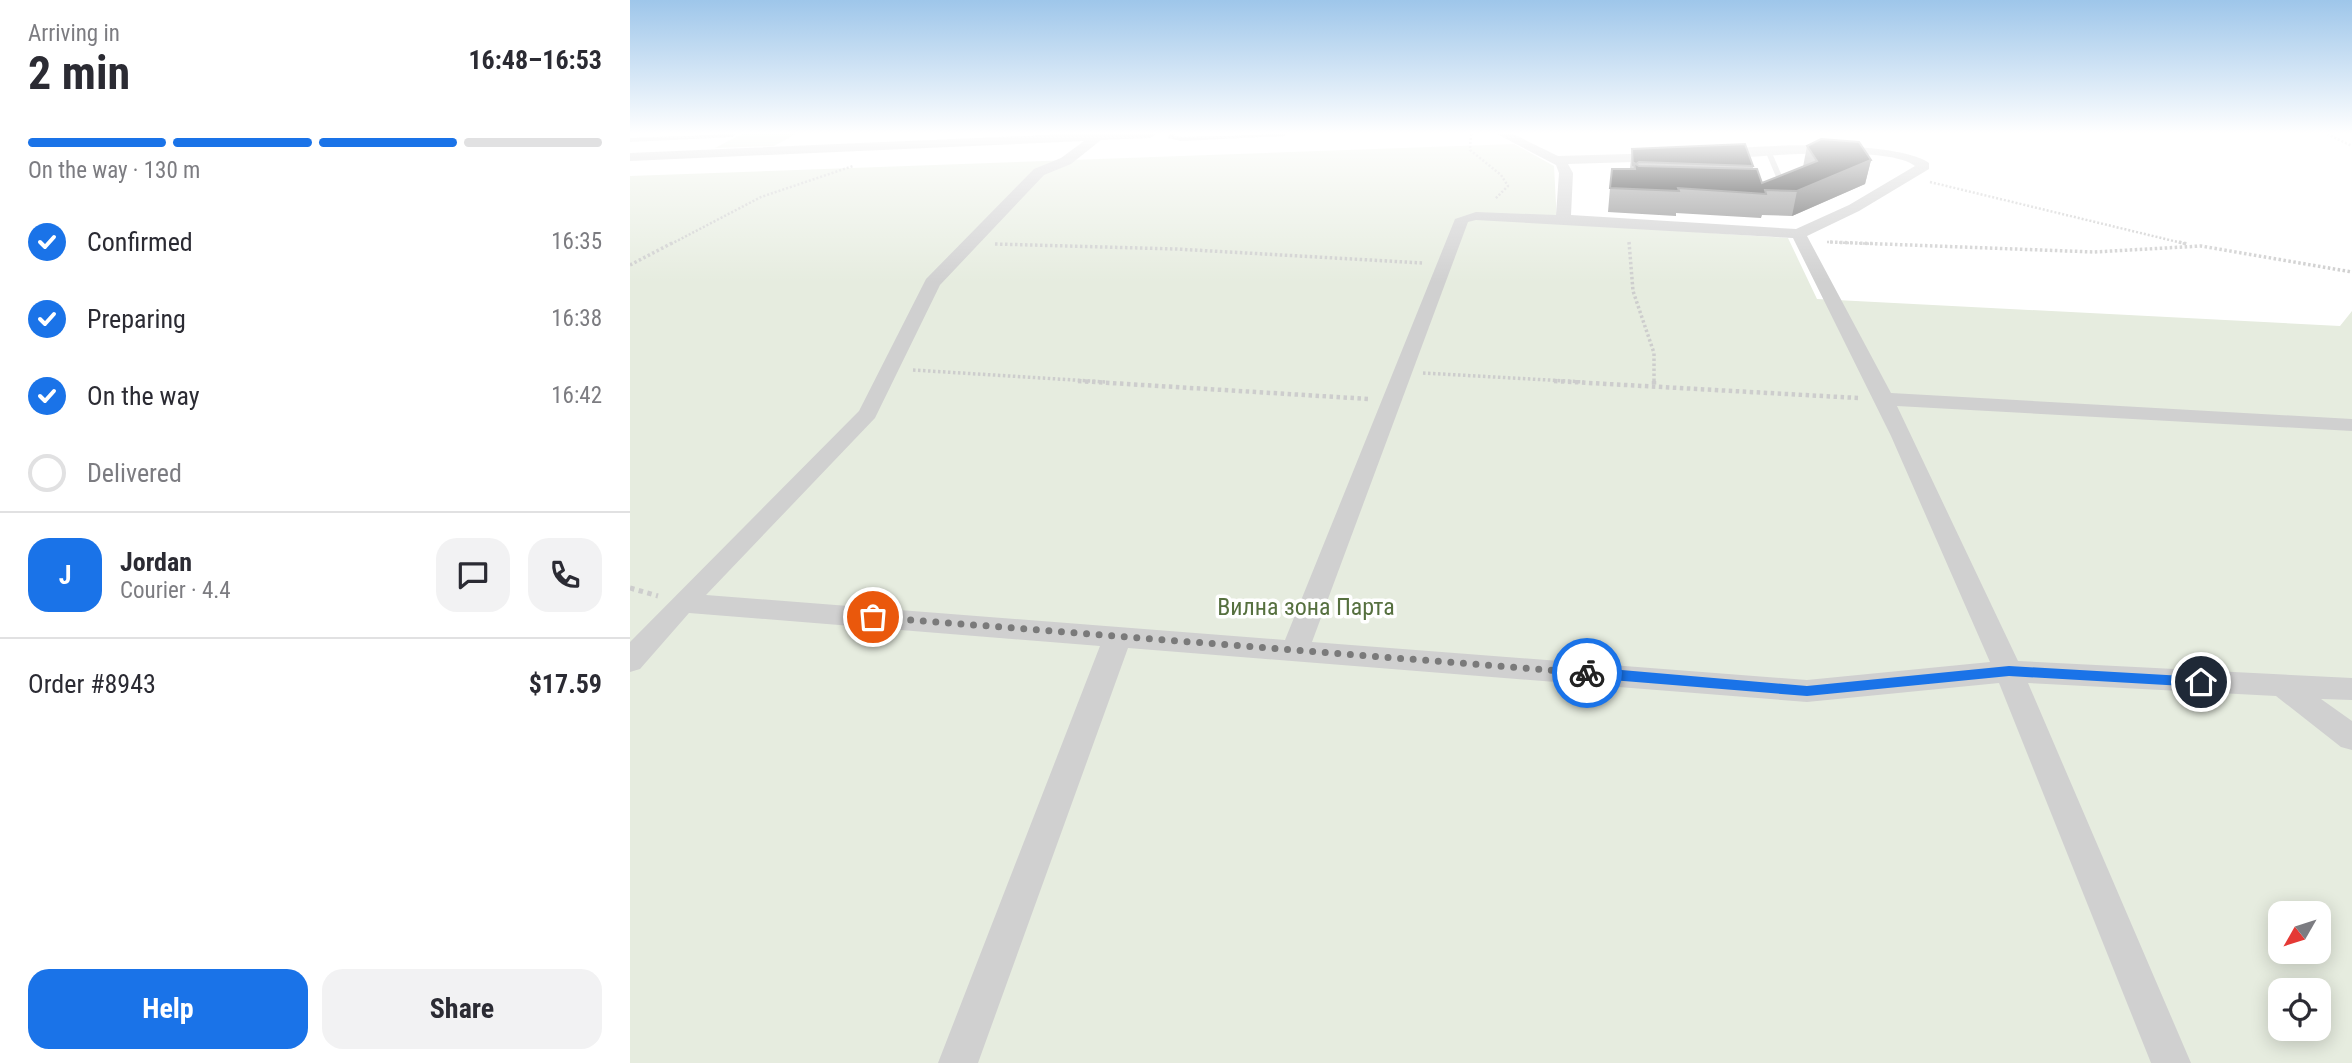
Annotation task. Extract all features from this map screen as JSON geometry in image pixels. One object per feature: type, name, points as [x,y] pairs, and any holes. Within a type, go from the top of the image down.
[{"type":"street","points":[[630,661],[682,603],[868,414],[932,283],[1028,184]]},
{"type":"street","points":[[1565,184],[1565,220]]},
{"type":"street","points":[[1295,649],[1394,401],[1402,372],[1462,219],[1565,220],[1800,237],[1896,184]]},
{"type":"street","points":[[1800,237],[1887,399],[2009,671],[2171,1063]]},
{"type":"street","points":[[1887,399],[2352,425]]},
{"type":"street","points":[[682,603],[1807,691],[2009,671],[2352,689]]},
{"type":"street","points":[[958,1063],[1118,636]]},
{"type":"street","points":[[2283,687],[2352,738]]},
{"type":"lane","points":[[1768,191],[1782,184]]},
{"type":"path","points":[[630,265],[761,197],[800,184]]},
{"type":"path","points":[[1468,217],[1508,186],[1507,184]]},
{"type":"path","points":[[1939,184],[2165,242],[2352,272]]},
{"type":"path","points":[[1604,223],[1626,236],[1629,243],[1633,290],[1654,353],[1654,386]]},
{"type":"path","points":[[1800,237],[2094,252],[2202,246]]},
{"type":"path","points":[[969,244],[1176,249],[1445,264]]},
{"type":"path","points":[[890,369],[1394,401]]},
{"type":"path","points":[[1402,372],[1887,399]]},
{"type":"green space","name":"Вилна зона Парта","points":[[630,184],[1555,184],[1557,223],[1788,238],[1817,299],[2340,326],[2352,311],[2352,1063],[630,1063]]},
{"type":"building","points":[[1610,184],[1815,184],[1797,191],[1765,190],[1766,194],[1678,188],[1679,191],[1610,188]]},
{"type":"way so far","points":[[873,617],[1587,673]]},
{"type":"route","points":[[1587,673],[1807,691],[2009,671],[2201,682]]}]
